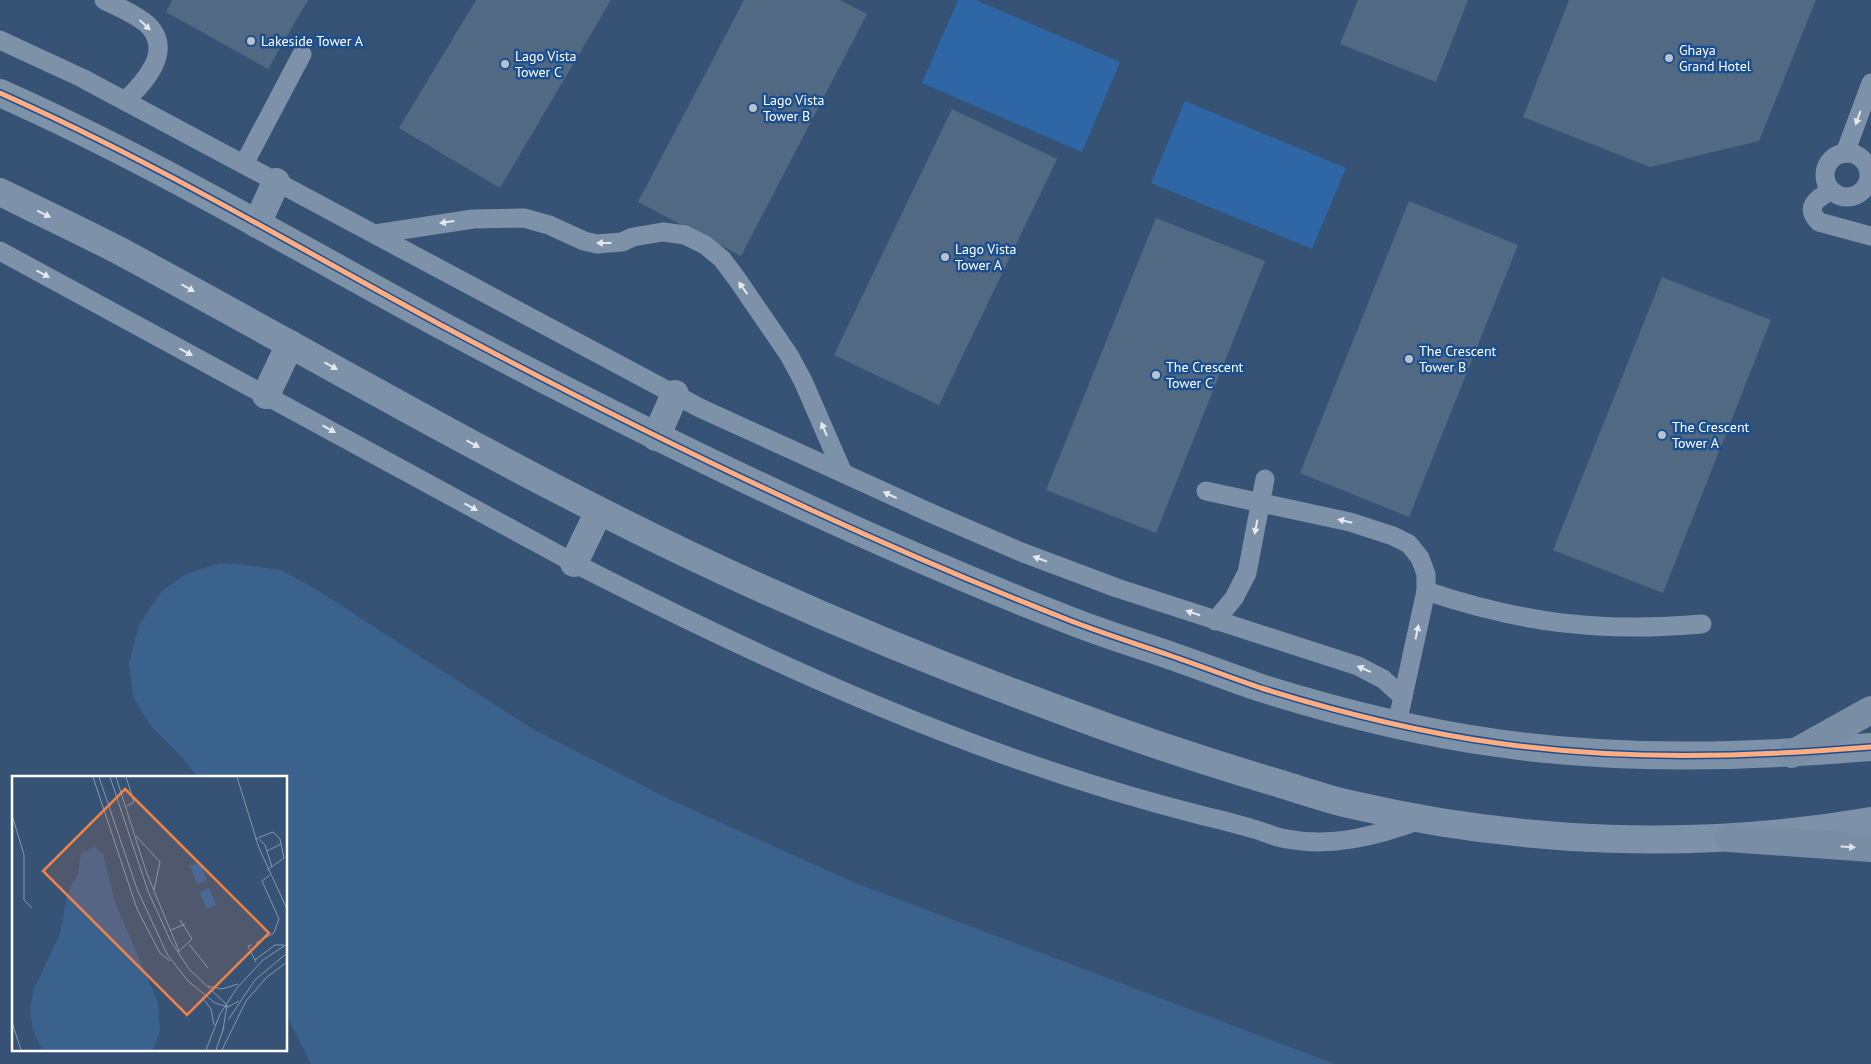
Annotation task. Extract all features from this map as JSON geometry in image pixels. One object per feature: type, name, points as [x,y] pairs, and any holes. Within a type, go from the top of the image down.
[{"type":"street","points":[[0,93],[155,168],[438,323],[656,437],[810,510],[937,566],[1065,619],[1268,690],[1398,724],[1497,743],[1584,752],[1713,756],[1792,754],[1871,747]]},
{"type":"street","points":[[257,224],[276,182]]},
{"type":"street","points":[[0,192],[113,248],[599,511],[730,574],[853,629],[996,687],[1134,737],[1252,776],[1345,803],[1421,819],[1498,831],[1575,838],[1652,840],[1729,838],[1796,832],[1871,821]]},
{"type":"street","points":[[266,395],[290,344]]},
{"type":"street","points":[[656,437],[675,394]]},
{"type":"street","points":[[574,563],[599,511]]},
{"type":"street","points":[[1792,754],[1871,710]]},
{"type":"street","points":[[1729,838],[1871,848]]},
{"type":"lane","points":[[104,0],[137,18],[148,26],[157,38],[158,53],[154,65],[142,86],[124,101]]},
{"type":"lane","points":[[0,40],[82,78],[700,408],[1021,552],[1215,621],[1358,666],[1383,679],[1403,697]]},
{"type":"lane","points":[[244,164],[302,54]]},
{"type":"lane","points":[[1845,153],[1871,83]]},
{"type":"lane","points":[[1845,153],[1854,155],[1869,166],[1865,188],[1858,194],[1848,198],[1838,196],[1831,191],[1826,182],[1825,172],[1828,163],[1836,156],[1845,153]]},
{"type":"lane","points":[[1831,191],[1818,198],[1814,203],[1814,217],[1819,222],[1871,236]]},
{"type":"lane","points":[[376,234],[464,220],[524,218],[549,225],[597,244],[616,243],[634,237],[663,232],[685,236],[705,245],[722,259],[789,355],[803,381],[843,473]]},
{"type":"lane","points":[[0,251],[574,563],[667,611],[858,697],[1054,771],[1153,803],[1238,824],[1288,839],[1322,841],[1356,838],[1389,831],[1421,819]]},
{"type":"lane","points":[[1215,621],[1234,598],[1247,572],[1265,479]]},
{"type":"lane","points":[[1206,491],[1350,522],[1379,531],[1409,544],[1420,558],[1426,574],[1426,591],[1398,724]]},
{"type":"lane","points":[[1426,591],[1463,604],[1502,614],[1573,625],[1641,628],[1702,624]]},
{"type":"shaded area","points":[[958,0],[976,0],[1120,62],[1082,152],[922,83]]},
{"type":"shaded area","points":[[1185,101],[1346,168],[1312,249],[1151,183]]},
{"type":"shaded area","points":[[220,563],[281,570],[314,588],[531,728],[671,800],[853,882],[1335,1064],[311,1064],[288,1018],[288,776],[196,776],[182,757],[151,726],[133,697],[129,663],[139,625],[161,592],[184,575]]},
{"type":"building","name":"Lakeside Tower A","points":[[172,0],[308,0],[268,69],[166,12]]},
{"type":"building","name":"Lago Vista Tower C","points":[[476,0],[611,0],[500,188],[399,128]]},
{"type":"building","name":"Lago Vista Tower B","points":[[744,0],[840,0],[867,14],[741,256],[638,202]]},
{"type":"building","points":[[1358,0],[1468,0],[1436,82],[1340,44]]},
{"type":"building","name":"Ghaya Grand Hotel","points":[[1569,0],[1816,0],[1759,141],[1650,167],[1523,117]]},
{"type":"building","name":"Lago Vista Tower A","points":[[952,109],[1057,159],[939,405],[834,355]]},
{"type":"building","name":"The Crescent Tower B","points":[[1409,201],[1518,245],[1409,517],[1300,473]]},
{"type":"building","name":"The Crescent Tower C","points":[[1156,218],[1265,261],[1156,533],[1046,490]]},
{"type":"building","name":"The Crescent Tower A","points":[[1662,277],[1771,320],[1663,593],[1553,550]]},
{"type":"cycle path","points":[[0,93],[112,146],[439,324],[591,404],[823,516],[981,585],[1087,627],[1249,684],[1319,705],[1408,727],[1497,743],[1544,749],[1590,753],[1684,756],[1778,753],[1871,747]]},
{"type":"place","name":"Lakeside Tower A","points":[[251,41]]},
{"type":"place","name":"Ghaya Grand Hotel","points":[[1669,58]]},
{"type":"place","name":"Lago Vista Tower C","points":[[505,64]]},
{"type":"place","name":"Lago Vista Tower B","points":[[753,108]]},
{"type":"place","name":"Lago Vista Tower A","points":[[945,257]]},
{"type":"place","name":"The Crescent Tower B","points":[[1409,359]]},
{"type":"place","name":"The Crescent Tower C","points":[[1156,375]]},
{"type":"place","name":"The Crescent Tower A","points":[[1662,435]]}]
